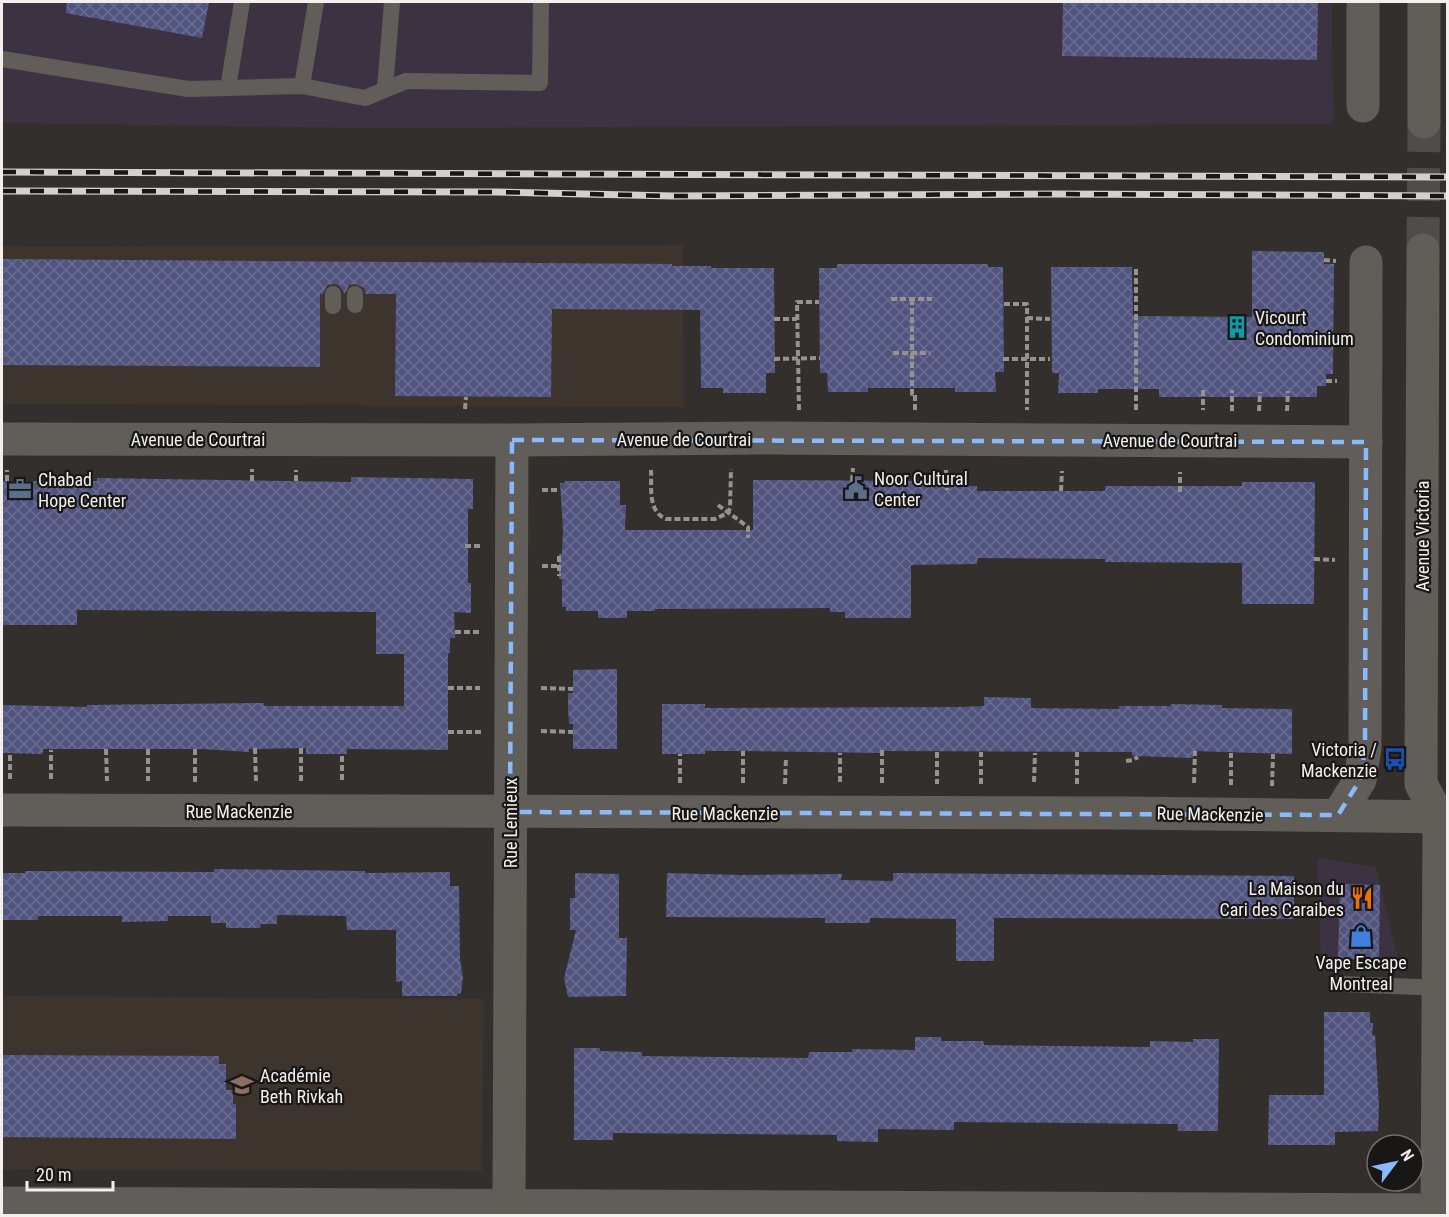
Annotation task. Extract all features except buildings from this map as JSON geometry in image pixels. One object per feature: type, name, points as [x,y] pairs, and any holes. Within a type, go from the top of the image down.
[{"type":"street","points":[[1363,106],[1364,2]]},
{"type":"street","points":[[1424,2],[1424,122]]},
{"type":"street","name":"Avenue Victoria","points":[[1423,250],[1421,784],[1445,812],[1440,1212]]},
{"type":"street","points":[[1338,815],[1360,780],[1365,748],[1366,262]]},
{"type":"street","name":"Avenue de Courtrai","points":[[4,452],[512,441],[793,438],[1366,441]]},
{"type":"street","name":"Rue Lemieux","points":[[508,1211],[512,441]]},
{"type":"street","name":"Rue Mackenzie","points":[[5,797],[510,812],[1338,815],[1445,812]]},
{"type":"street","points":[[2,1203],[508,1211],[1440,1212]]},
{"type":"lane","points":[[228,88],[243,2]]},
{"type":"lane","points":[[302,86],[316,2]]},
{"type":"lane","points":[[386,89],[392,2]]},
{"type":"lane","points":[[2,59],[188,89],[302,86],[365,98],[406,81],[540,83],[541,2]]},
{"type":"lane","points":[[1340,984],[1443,998]]},
{"type":"path","points":[[1136,269],[1136,411]]},
{"type":"path","points":[[891,299],[932,298]]},
{"type":"path","points":[[912,299],[912,394],[915,394],[915,410]]},
{"type":"path","points":[[799,410],[797,302],[819,302]]},
{"type":"path","points":[[1004,303],[1027,304],[1027,411]]},
{"type":"path","points":[[1027,318],[1050,319]]},
{"type":"path","points":[[774,319],[797,319]]},
{"type":"path","points":[[893,353],[930,353]]},
{"type":"path","points":[[774,359],[820,358]]},
{"type":"path","points":[[1003,358],[1050,359]]},
{"type":"path","points":[[1203,390],[1203,411]]},
{"type":"path","points":[[1232,390],[1232,411]]},
{"type":"path","points":[[1287,411],[1288,391]]},
{"type":"path","points":[[1259,411],[1260,392]]},
{"type":"path","points":[[465,409],[466,397]]},
{"type":"path","points":[[4,452],[7,481]]},
{"type":"path","points":[[252,467],[252,481]]},
{"type":"path","points":[[296,467],[296,481]]},
{"type":"path","points":[[651,468],[652,503],[660,516],[666,519],[715,519],[728,513],[731,468]]},
{"type":"path","points":[[852,481],[853,468]]},
{"type":"path","points":[[946,469],[947,490]]},
{"type":"path","points":[[1061,491],[1062,469]]},
{"type":"path","points":[[1180,470],[1180,492]]},
{"type":"path","points":[[538,490],[560,490]]},
{"type":"path","points":[[718,505],[748,527],[748,538]]},
{"type":"path","points":[[465,546],[484,546]]},
{"type":"path","points":[[559,556],[559,576]]},
{"type":"path","points":[[1314,559],[1340,560]]},
{"type":"path","points":[[538,566],[559,566]]},
{"type":"path","points":[[455,632],[484,632]]},
{"type":"path","points":[[448,688],[484,688]]},
{"type":"path","points":[[537,688],[573,689]]},
{"type":"path","points":[[537,731],[573,732]]},
{"type":"path","points":[[448,732],[484,732]]},
{"type":"path","points":[[255,748],[256,784]]},
{"type":"path","points":[[301,748],[301,785]]},
{"type":"path","points":[[106,749],[107,784]]},
{"type":"path","points":[[148,749],[148,784]]},
{"type":"path","points":[[195,749],[195,784]]},
{"type":"path","points":[[51,750],[51,784]]},
{"type":"path","points":[[882,750],[882,788]]},
{"type":"path","points":[[743,751],[743,787]]},
{"type":"path","points":[[1194,788],[1195,751]]},
{"type":"path","points":[[937,752],[937,788]]},
{"type":"path","points":[[981,752],[981,788]]},
{"type":"path","points":[[1077,752],[1077,788]]},
{"type":"path","points":[[5,797],[10,753]]},
{"type":"path","points":[[840,753],[840,788]]},
{"type":"path","points":[[1034,788],[1035,753]]},
{"type":"path","points":[[1231,753],[1231,788]]},
{"type":"path","points":[[680,754],[680,788]]},
{"type":"path","points":[[1272,754],[1272,789]]},
{"type":"path","points":[[342,756],[342,785]]},
{"type":"path","points":[[785,788],[786,757]]},
{"type":"path","points":[[1126,760],[1138,757]]},
{"type":"highlighted area","points":[[512,440],[1366,442],[1365,748],[1360,780],[1338,815],[510,812]]},
{"type":"shaded area","points":[[2,2],[1332,2],[1333,124],[371,128],[2,123]]},
{"type":"shaded area","points":[[683,245],[684,407],[2,404],[2,246]]},
{"type":"shaded area","points":[[1317,858],[1376,867],[1398,958],[1321,957]]},
{"type":"shaded area","name":"Académie Beth Rivkah","points":[[2,996],[484,999],[482,1171],[2,1170]]},
{"type":"tunnel","points":[[1423,250],[1424,122]]},
{"type":"railway","points":[[2,172],[1448,177]]},
{"type":"railway","points":[[2,191],[496,192],[673,196],[1054,194],[1448,196]]},
{"type":"place","name":"Vicourt Condominium","points":[[1237,327]]},
{"type":"place","name":"Noor Cultural Center","points":[[856,488]]},
{"type":"place","name":"Chabad Hope Center","points":[[20,489]]},
{"type":"place","name":"Victoria / Mackenzie","points":[[1395,759]]},
{"type":"place","name":"La Maison du Cari des Caraibes","points":[[1362,898]]},
{"type":"place","name":"Vape Escape Montreal","points":[[1361,936]]},
{"type":"place","name":"Académie Beth Rivkah","points":[[242,1085]]}]
